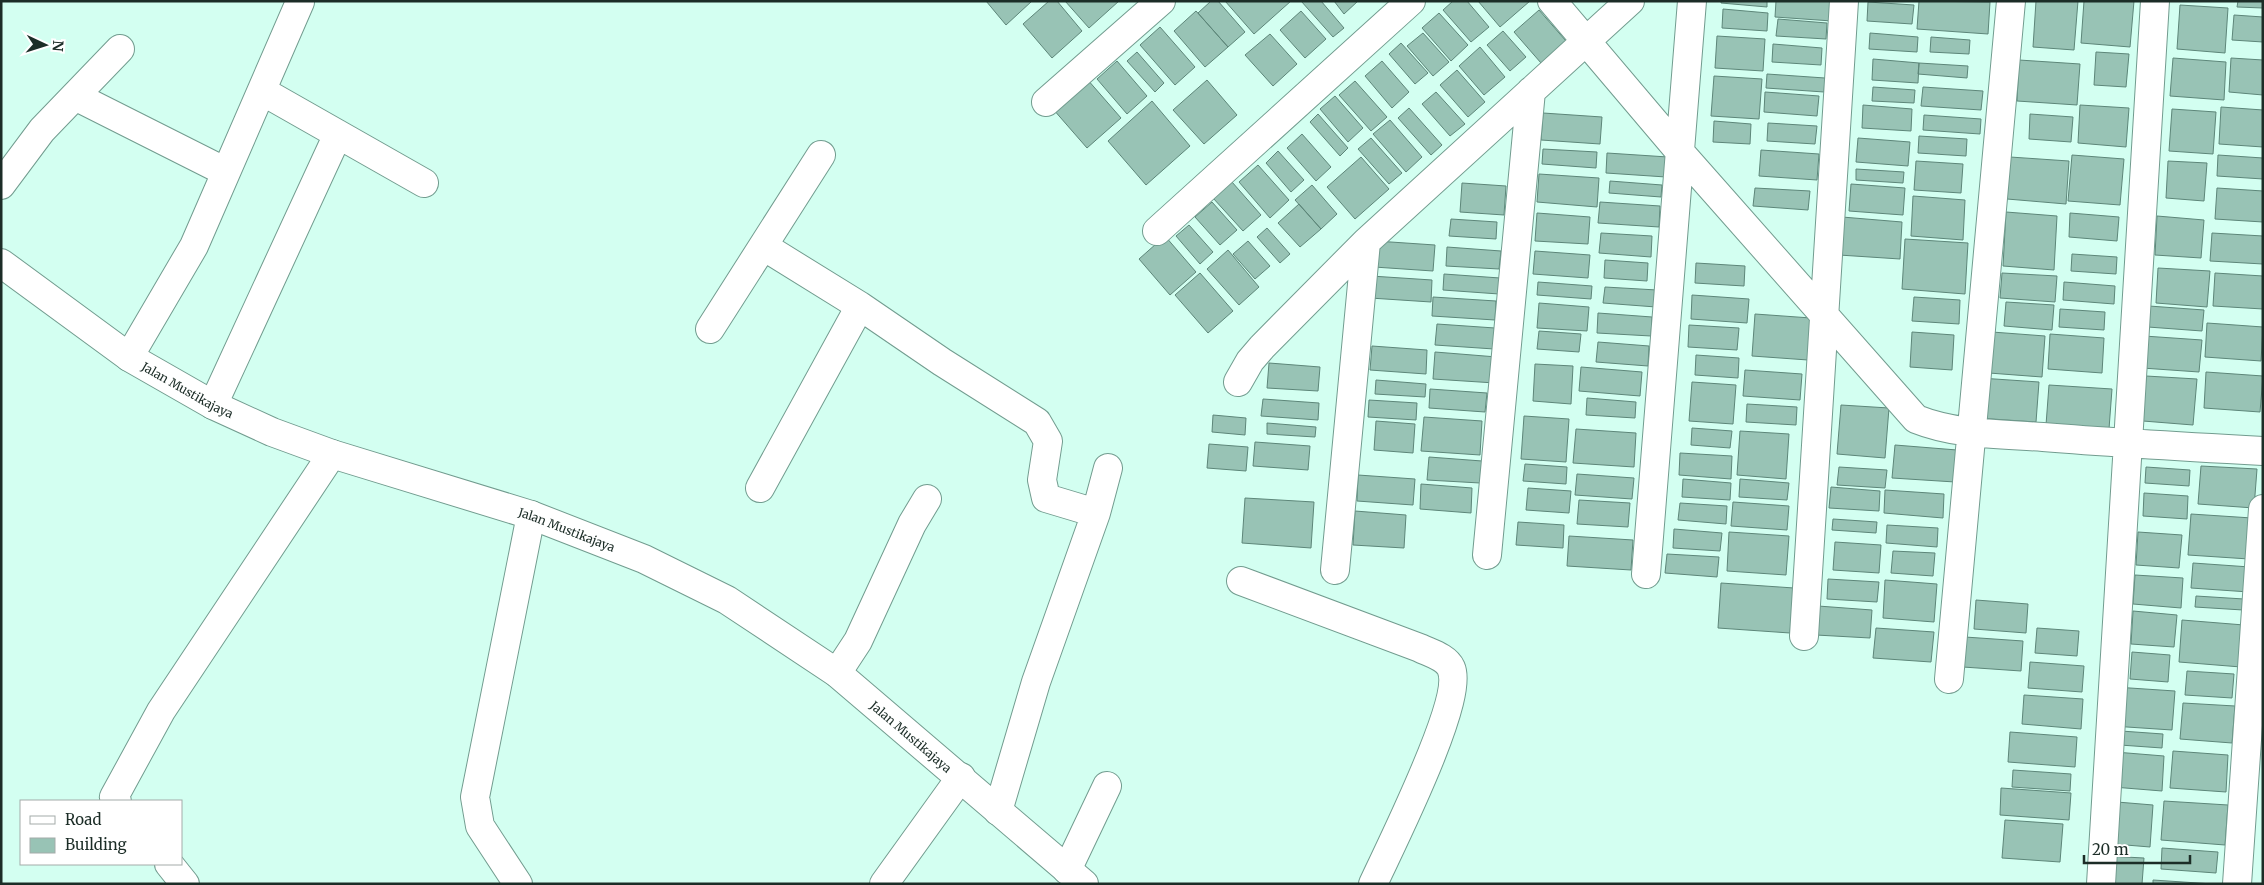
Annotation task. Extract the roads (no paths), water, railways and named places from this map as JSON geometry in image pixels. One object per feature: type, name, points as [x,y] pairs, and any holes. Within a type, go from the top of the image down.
[{"type":"street","points":[[1046,102],[1160,1]]},
{"type":"street","points":[[1157,231],[1411,1]]},
{"type":"street","points":[[1552,1],[1680,152],[1916,418],[1939,428],[1972,432],[2128,444],[2263,451]]},
{"type":"street","points":[[1238,382],[1250,361],[1262,347],[1366,242],[1630,1]]},
{"type":"street","points":[[1646,574],[1692,1]]},
{"type":"street","points":[[1804,636],[1844,1]]},
{"type":"street","points":[[1949,679],[2011,1]]},
{"type":"street","points":[[2101,884],[2155,1]]},
{"type":"street","points":[[129,356],[194,246],[300,2]]},
{"type":"street","points":[[1,185],[42,130],[120,49]]},
{"type":"street","points":[[262,91],[424,183]]},
{"type":"street","points":[[1487,554],[1531,91]]},
{"type":"street","points":[[75,96],[226,172]]},
{"type":"street","points":[[213,405],[338,134]]},
{"type":"street","points":[[710,330],[821,155]]},
{"type":"street","points":[[1335,570],[1366,242]]},
{"type":"street","points":[[763,246],[860,306],[942,362],[1037,422],[1048,441],[1042,480],[1046,498],[1096,513]]},
{"type":"street","name":"Jalan Mustikajaya","points":[[1,263],[129,356],[213,405],[272,432],[332,454],[531,515],[644,558],[727,600],[838,673],[1075,877]]},
{"type":"street","points":[[760,488],[860,306]]},
{"type":"street","points":[[116,800],[114,797],[160,711],[332,454]]},
{"type":"street","points":[[998,811],[1036,682],[1096,513],[1108,468]]},
{"type":"street","points":[[838,673],[858,641],[912,524],[927,500]]},
{"type":"street","points":[[2237,884],[2263,509]]},
{"type":"street","points":[[518,884],[480,826],[475,797],[531,515]]},
{"type":"street","points":[[1241,582],[1420,648],[1448,662],[1452,669],[1454,680],[1442,729],[1373,884]]},
{"type":"street","points":[[884,884],[961,777]]},
{"type":"street","points":[[1075,877],[1107,786]]},
{"type":"street","points":[[170,865],[185,884]]}]
